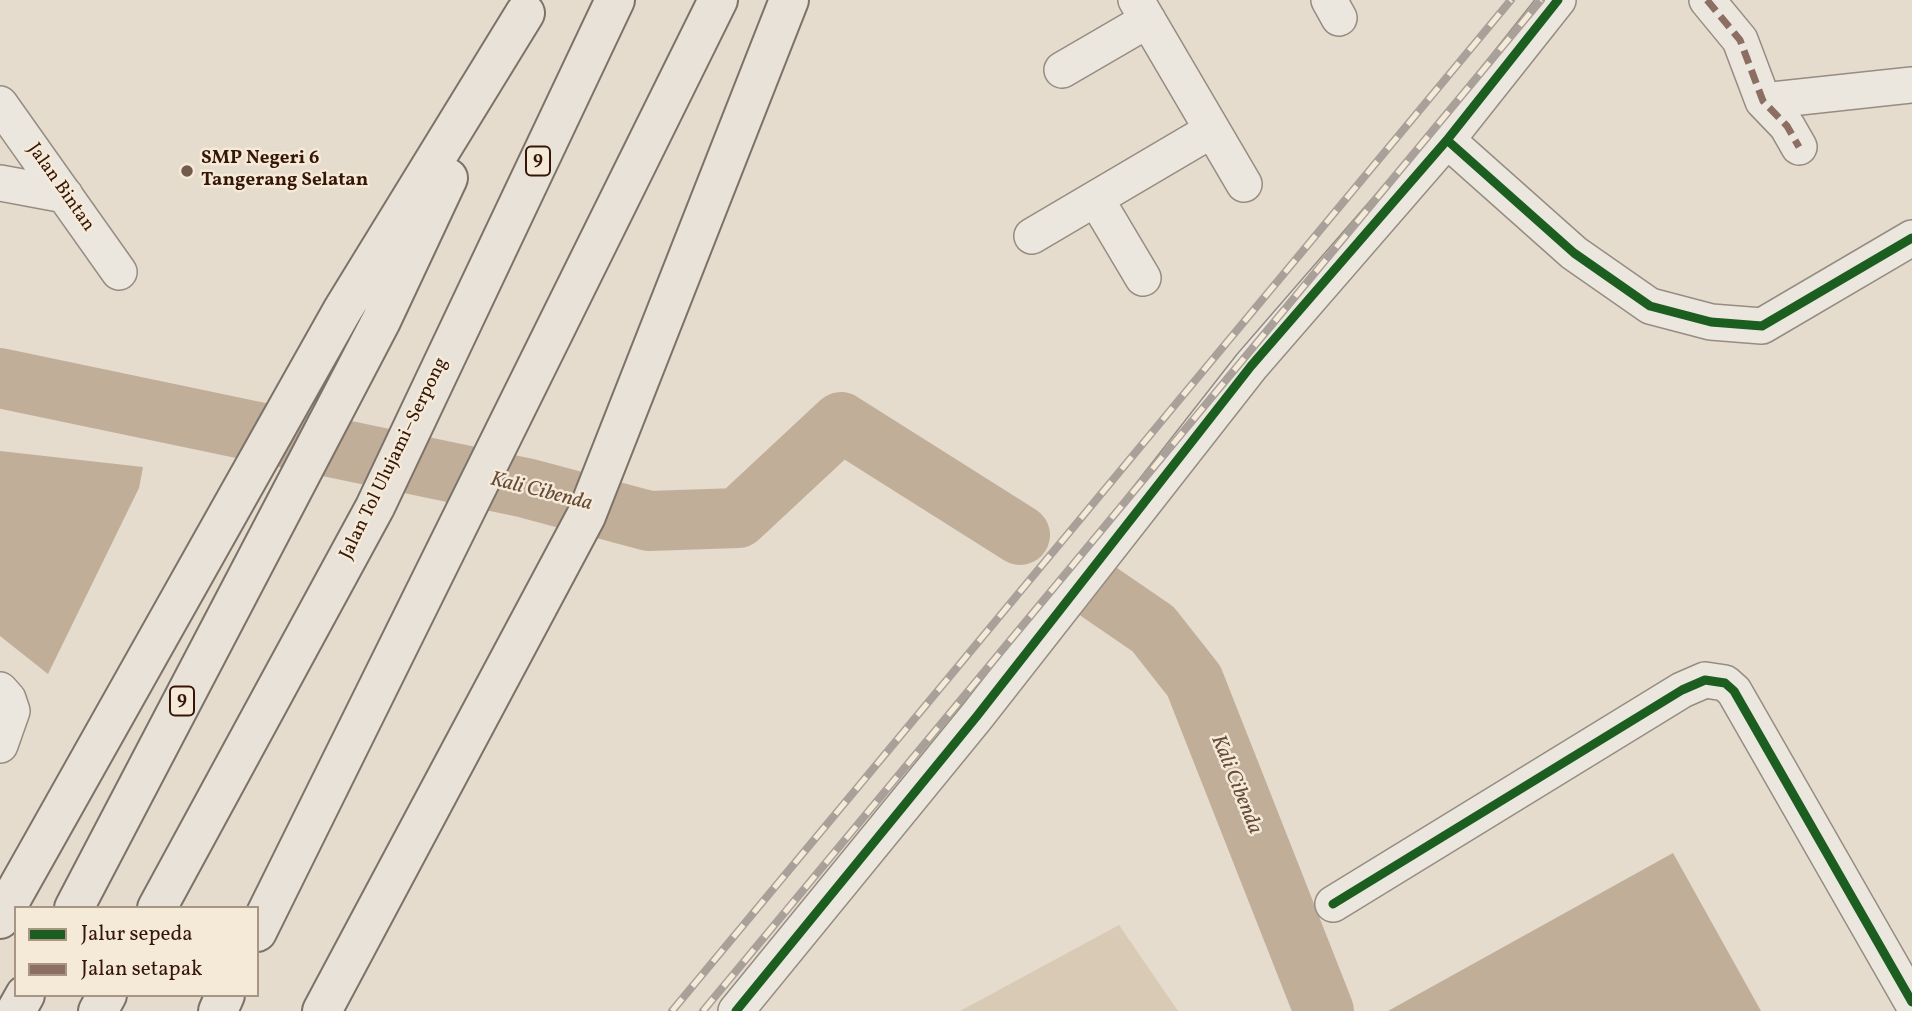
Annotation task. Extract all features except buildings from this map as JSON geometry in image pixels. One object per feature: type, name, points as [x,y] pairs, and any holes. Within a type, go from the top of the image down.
[{"type":"highway","name":"Jalan Tol Ulujami–Serpong","points":[[158,906],[375,507],[615,0]]},
{"type":"highway","points":[[259,928],[718,0]]},
{"type":"highway","points":[[322,1011],[586,516],[668,314],[789,0]]},
{"type":"highway","points":[[0,919],[342,311],[529,7]]},
{"type":"highway","name":"9","points":[[75,906],[381,321],[529,7]]},
{"type":"street","points":[[736,1011],[977,716],[1251,366],[1447,140],[1558,0]]},
{"type":"street","points":[[1707,0],[1740,40],[1763,101],[1787,126],[1799,147]]},
{"type":"street","points":[[1062,71],[1142,10],[1244,184]]},
{"type":"street","points":[[1763,101],[1912,85]]},
{"type":"street","name":"Jalan Bintan","points":[[0,104],[119,272]]},
{"type":"street","points":[[1032,236],[1212,130]]},
{"type":"street","points":[[1447,140],[1574,253],[1650,306],[1711,322],[1762,326],[1912,238]]},
{"type":"street","points":[[0,183],[65,195]]},
{"type":"street","points":[[1096,199],[1143,278]]},
{"type":"street","points":[[1334,904],[1682,690],[1705,680],[1725,683],[1734,691],[1912,1002]]},
{"type":"street","points":[[0,690],[8,699],[12,711],[0,745]]},
{"type":"shaded area","points":[[0,451],[143,467],[139,488],[48,674],[0,636]]},
{"type":"shaded area","points":[[1673,853],[1761,1011],[1388,1011]]},
{"type":"shaded area","points":[[1119,925],[1178,1011],[960,1011]]},
{"type":"waterway","name":"Kali Cibenda","points":[[0,378],[526,488],[649,521],[738,518],[841,422],[1020,535]]},
{"type":"waterway","name":"Kali Cibenda","points":[[1099,592],[1153,629],[1194,681],[1324,1011]]},
{"type":"railway","points":[[672,1011],[1511,0]]},
{"type":"railway","points":[[703,1011],[1541,0]]},
{"type":"marked path","points":[[1707,0],[1740,40],[1763,101],[1787,126],[1799,147]]},
{"type":"cycle path","points":[[736,1011],[977,716],[1251,366],[1447,140],[1558,0]]},
{"type":"cycle path","points":[[1447,140],[1574,253],[1650,306],[1711,322],[1762,326],[1912,238]]},
{"type":"cycle path","points":[[1333,904],[1682,690],[1705,680],[1725,683],[1734,691],[1912,1002]]},
{"type":"place","name":"SMP Negeri 6 Tangerang Selatan","points":[[187,171]]}]
